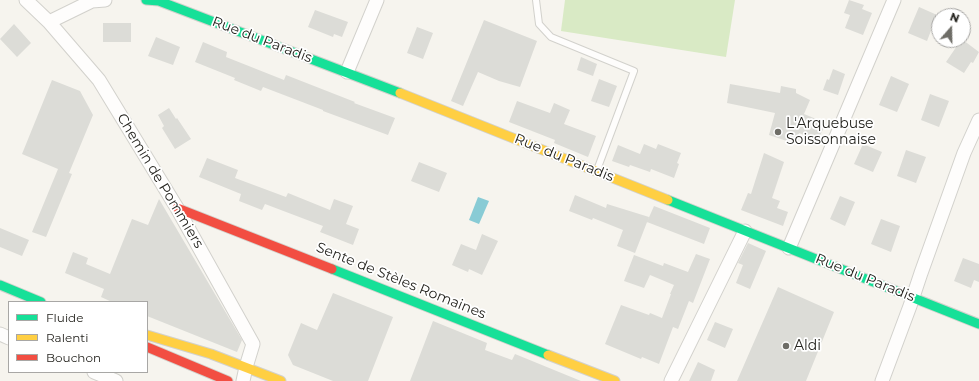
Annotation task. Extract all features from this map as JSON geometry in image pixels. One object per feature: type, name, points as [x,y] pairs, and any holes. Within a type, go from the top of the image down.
[{"type":"street","name":"Chemin de Pommiers","points":[[26,0],[49,22],[99,80],[177,208],[253,344],[243,381]]},
{"type":"street","points":[[49,22],[92,1],[105,0]]},
{"type":"street","name":"Rue du Paradis","points":[[146,0],[159,1],[348,72],[979,324]]},
{"type":"street","points":[[348,72],[378,0]]},
{"type":"street","points":[[789,248],[894,0]]},
{"type":"street","points":[[882,381],[964,153],[979,120]]},
{"type":"street","name":"Sente de Stèles Romaines","points":[[177,208],[615,381]]},
{"type":"street","points":[[671,381],[745,231]]},
{"type":"street","points":[[0,285],[42,301]]},
{"type":"street","points":[[16,291],[39,301]]},
{"type":"street","points":[[148,335],[211,354],[281,381]]},
{"type":"street","points":[[148,347],[228,381]]},
{"type":"street","points":[[96,373],[116,381]]},
{"type":"lane","points":[[536,0],[539,24],[551,37],[634,71],[597,172]]},
{"type":"green space","points":[[565,0],[735,0],[726,57],[561,31]]},
{"type":"water","points":[[478,197],[489,201],[479,224],[469,220]]},
{"type":"building","points":[[849,0],[864,5],[862,9],[872,13],[863,35],[845,28],[850,15],[844,13]]},
{"type":"building","points":[[919,7],[931,12],[931,31],[927,41],[908,33]]},
{"type":"building","points":[[315,10],[348,22],[342,37],[334,34],[333,37],[308,27]]},
{"type":"building","points":[[484,20],[537,41],[520,87],[499,81],[478,72],[463,106],[451,101]]},
{"type":"building","points":[[103,23],[131,23],[131,42],[103,42]]},
{"type":"building","points":[[14,24],[31,43],[17,57],[0,39]]},
{"type":"building","points":[[417,27],[433,33],[423,59],[407,53]]},
{"type":"building","points":[[156,37],[180,47],[173,65],[148,56]]},
{"type":"building","points":[[203,42],[227,52],[226,57],[284,80],[286,75],[395,118],[388,135],[263,87],[261,91],[234,80],[235,78],[195,62]]},
{"type":"building","points":[[971,46],[979,52],[973,63],[971,62],[964,73],[946,62],[956,48],[971,48]]},
{"type":"building","points":[[581,57],[597,64],[593,76],[577,70]]},
{"type":"building","points":[[833,69],[845,74],[838,95],[823,90]]},
{"type":"building","points":[[891,76],[909,84],[897,112],[879,105]]},
{"type":"building","points":[[599,79],[617,86],[609,107],[591,101]]},
{"type":"building","points":[[52,80],[80,91],[93,115],[69,173],[72,174],[46,237],[32,232],[58,169],[22,154]]},
{"type":"building","points":[[730,84],[780,93],[781,86],[796,89],[796,93],[810,100],[804,114],[826,123],[818,140],[799,133],[796,144],[769,135],[775,113],[727,103]]},
{"type":"building","points":[[930,94],[949,101],[939,127],[921,120]]},
{"type":"building","points":[[517,101],[550,113],[554,103],[570,110],[564,124],[596,136],[588,157],[554,143],[555,140],[509,122]]},
{"type":"building","points":[[169,108],[191,139],[175,149],[162,128],[164,126],[158,115]]},
{"type":"building","points":[[644,144],[656,149],[658,144],[681,153],[674,178],[651,169],[650,172],[612,161],[618,145],[640,154]]},
{"type":"building","points":[[863,144],[882,152],[873,172],[854,164]]},
{"type":"building","points":[[906,150],[926,157],[916,183],[897,176]]},
{"type":"building","points":[[764,153],[784,162],[772,198],[780,201],[777,208],[788,212],[783,226],[741,210],[748,193],[751,194]]},
{"type":"building","points":[[207,158],[238,170],[235,178],[286,197],[288,193],[330,210],[334,199],[353,206],[346,224],[359,229],[353,245],[320,232],[323,226],[265,204],[262,210],[239,201],[241,194],[199,177]]},
{"type":"building","points":[[419,162],[447,173],[439,192],[411,181]]},
{"type":"building","points":[[575,195],[606,208],[607,204],[649,217],[635,253],[617,246],[623,230],[593,218],[592,220],[569,211]]},
{"type":"building","points":[[840,196],[855,202],[845,226],[830,219]]},
{"type":"building","points":[[159,199],[242,340],[237,352],[148,316],[148,301],[110,301],[101,297],[104,289],[65,273],[73,252],[88,258],[86,264],[110,274],[132,219],[148,225]]},
{"type":"building","points":[[654,206],[710,228],[704,244],[647,222]]},
{"type":"building","points":[[881,219],[900,226],[891,252],[871,244]]},
{"type":"building","points":[[0,228],[29,240],[22,256],[0,247]]},
{"type":"building","points":[[482,234],[498,241],[482,275],[469,269],[468,272],[452,265],[461,244],[476,250]]},
{"type":"building","points":[[748,243],[766,251],[750,289],[736,283],[743,265],[738,263]]},
{"type":"building","points":[[696,254],[710,259],[693,303],[689,301],[678,329],[673,327],[659,364],[642,357],[641,359],[605,344],[621,305],[662,318],[674,285],[650,275],[644,288],[624,281],[634,255],[663,266],[664,263],[688,272]]},
{"type":"building","points":[[963,258],[979,264],[979,282],[974,280],[971,288],[954,281]]},
{"type":"building","name":"Aldi","points":[[778,287],[834,312],[806,381],[737,381]]},
{"type":"building","points":[[333,293],[393,317],[368,381],[333,381],[293,365],[288,355],[301,323],[317,330]]},
{"type":"building","points":[[433,321],[487,343],[485,350],[512,360],[515,354],[581,381],[410,381]]},
{"type":"building","points":[[715,322],[733,329],[725,348],[707,340]]},
{"type":"building","points":[[698,362],[715,370],[711,381],[689,381]]},
{"type":"traffic: fast","points":[[146,0],[159,1],[400,93]]},
{"type":"traffic: fast","points":[[668,200],[979,324]]},
{"type":"traffic: fast","points":[[332,269],[548,355]]},
{"type":"traffic: fast","points":[[0,285],[39,301]]},
{"type":"traffic: slow","points":[[400,93],[668,200]]},
{"type":"traffic: slow","points":[[148,335],[211,354],[281,381]]},
{"type":"traffic: slow","points":[[548,355],[615,381]]},
{"type":"traffic: jam","points":[[177,208],[332,269]]},
{"type":"traffic: jam","points":[[148,347],[228,381]]},
{"type":"place","name":"L'Arquebuse Soissonnaise","points":[[778,132]]},
{"type":"place","name":"Aldi","points":[[786,346]]}]
